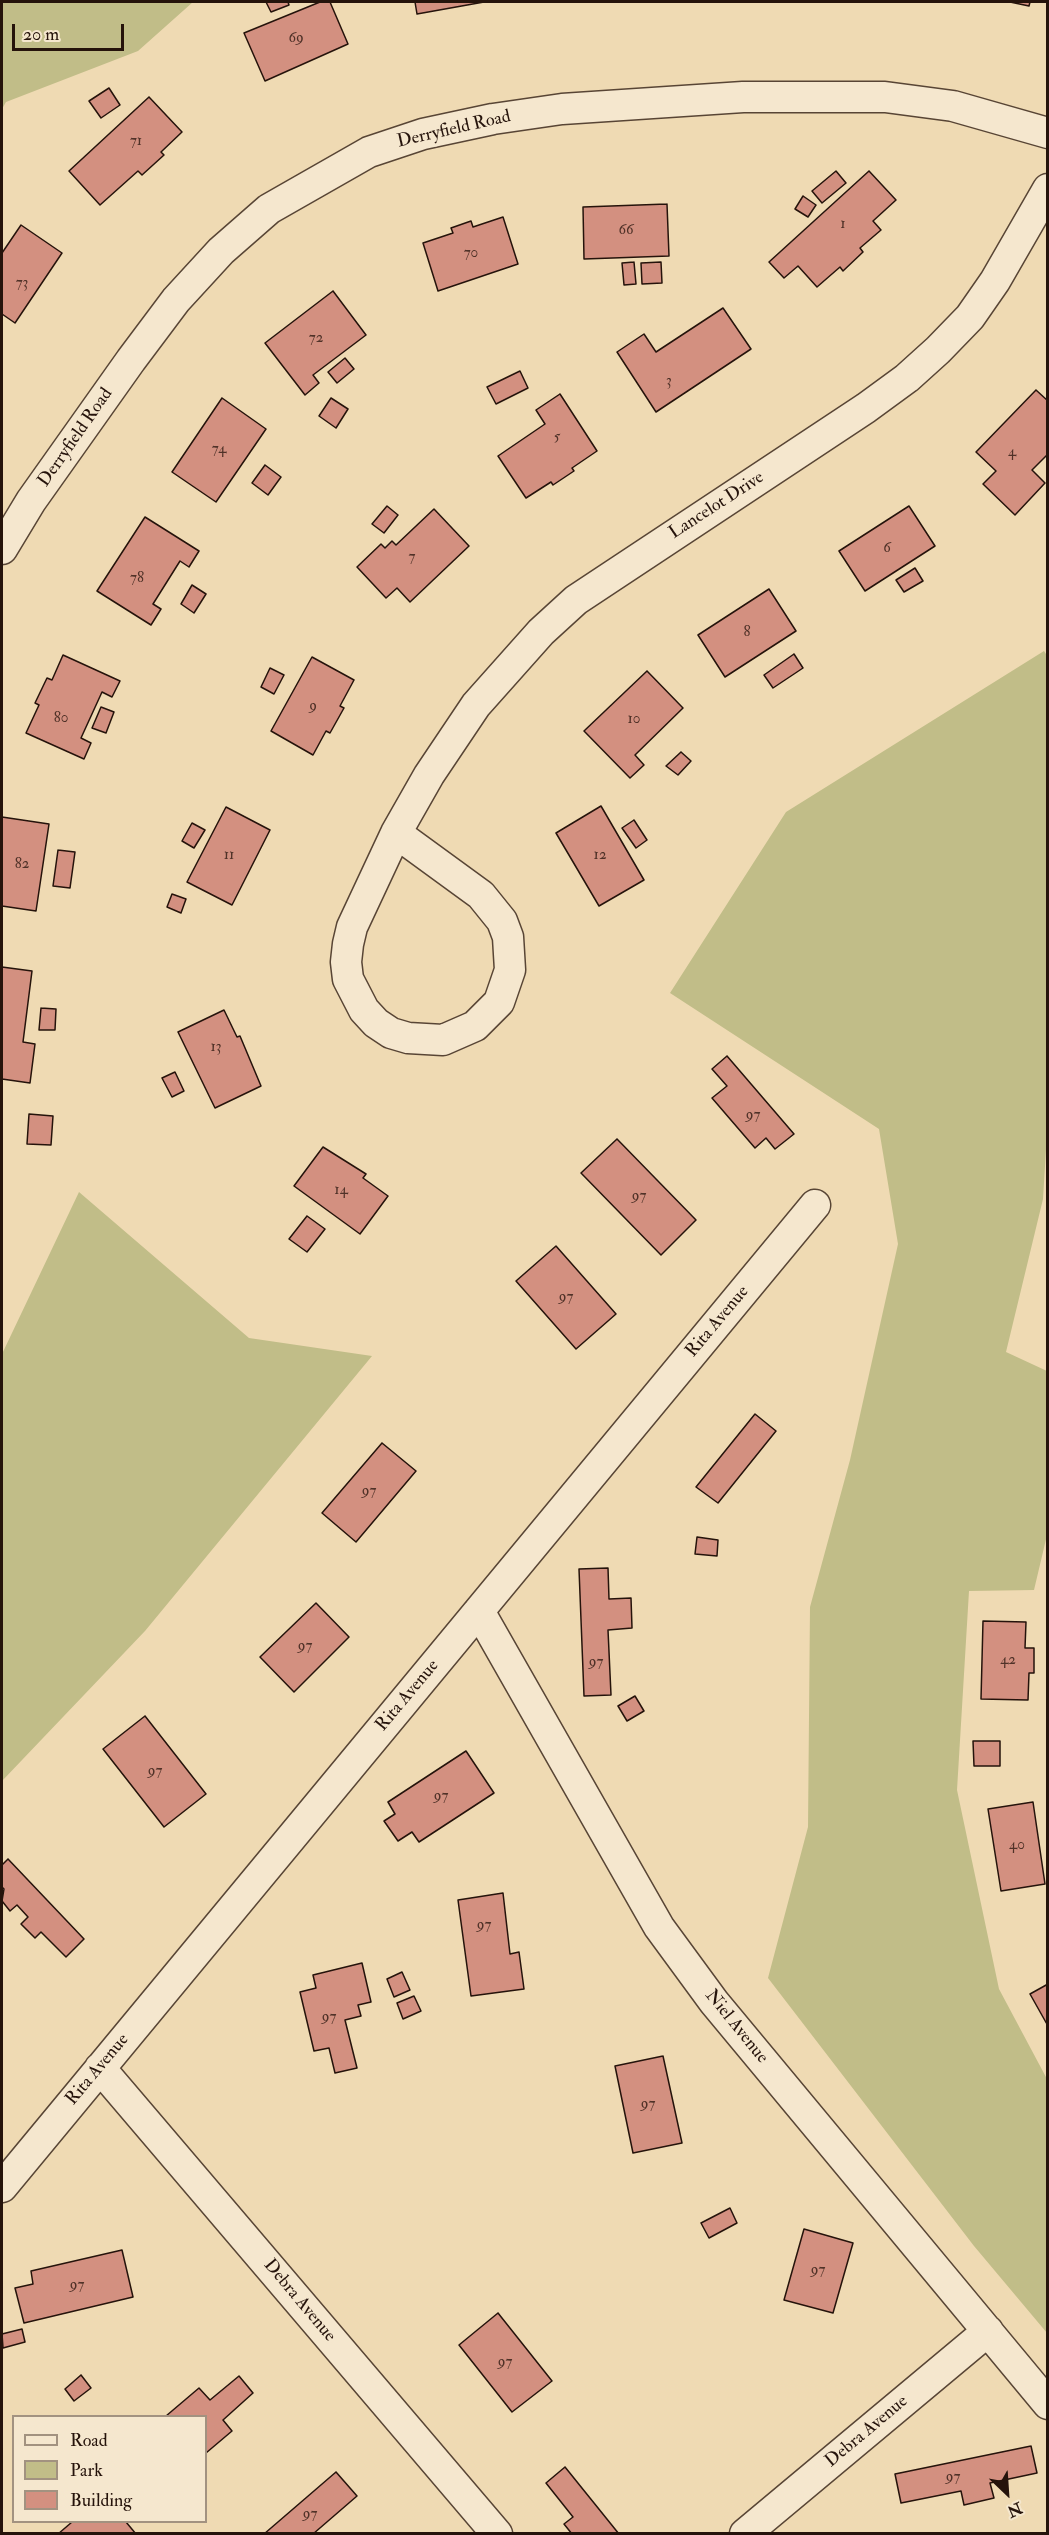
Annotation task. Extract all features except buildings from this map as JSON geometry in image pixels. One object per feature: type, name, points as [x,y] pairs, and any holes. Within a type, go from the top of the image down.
[{"type":"street","name":"Derryfield Road","points":[[2,549],[31,501],[176,300],[214,259],[269,209],[369,152],[423,134],[493,119],[562,109],[743,97],[885,97],[953,106],[1047,133]]},
{"type":"street","name":"Lancelot Drive","points":[[396,833],[481,896],[502,921],[508,937],[510,970],[499,1002],[475,1026],[443,1040],[408,1038],[391,1033],[364,1010],[348,979],[346,962],[352,927],[396,833],[429,775],[476,705],[541,632],[576,600],[866,408],[907,378],[970,317],[995,281],[1047,189]]},
{"type":"street","name":"Rita Avenue","points":[[2,2187],[815,1205]]},
{"type":"street","name":"Niel Avenue","points":[[479,1611],[659,1927],[714,2002],[1047,2404]]},
{"type":"street","name":"Debra Avenue","points":[[100,2068],[497,2534]]},
{"type":"street","name":"Debra Avenue","points":[[745,2534],[988,2331]]},
{"type":"green space","points":[[2,2],[193,2],[138,51],[6,102],[2,109]]},
{"type":"green space","points":[[1044,651],[1048,657],[1047,1133],[1043,1199],[1006,1352],[1047,1371],[1047,1535],[1034,1590],[969,1591],[957,1790],[999,1989],[1047,2079],[1047,2333],[974,2246],[768,1978],[808,1827],[810,1607],[850,1460],[898,1244],[879,1129],[670,993],[786,812]]},
{"type":"green space","points":[[79,1192],[249,1338],[372,1356],[145,1631],[2,1781],[2,1354]]}]
